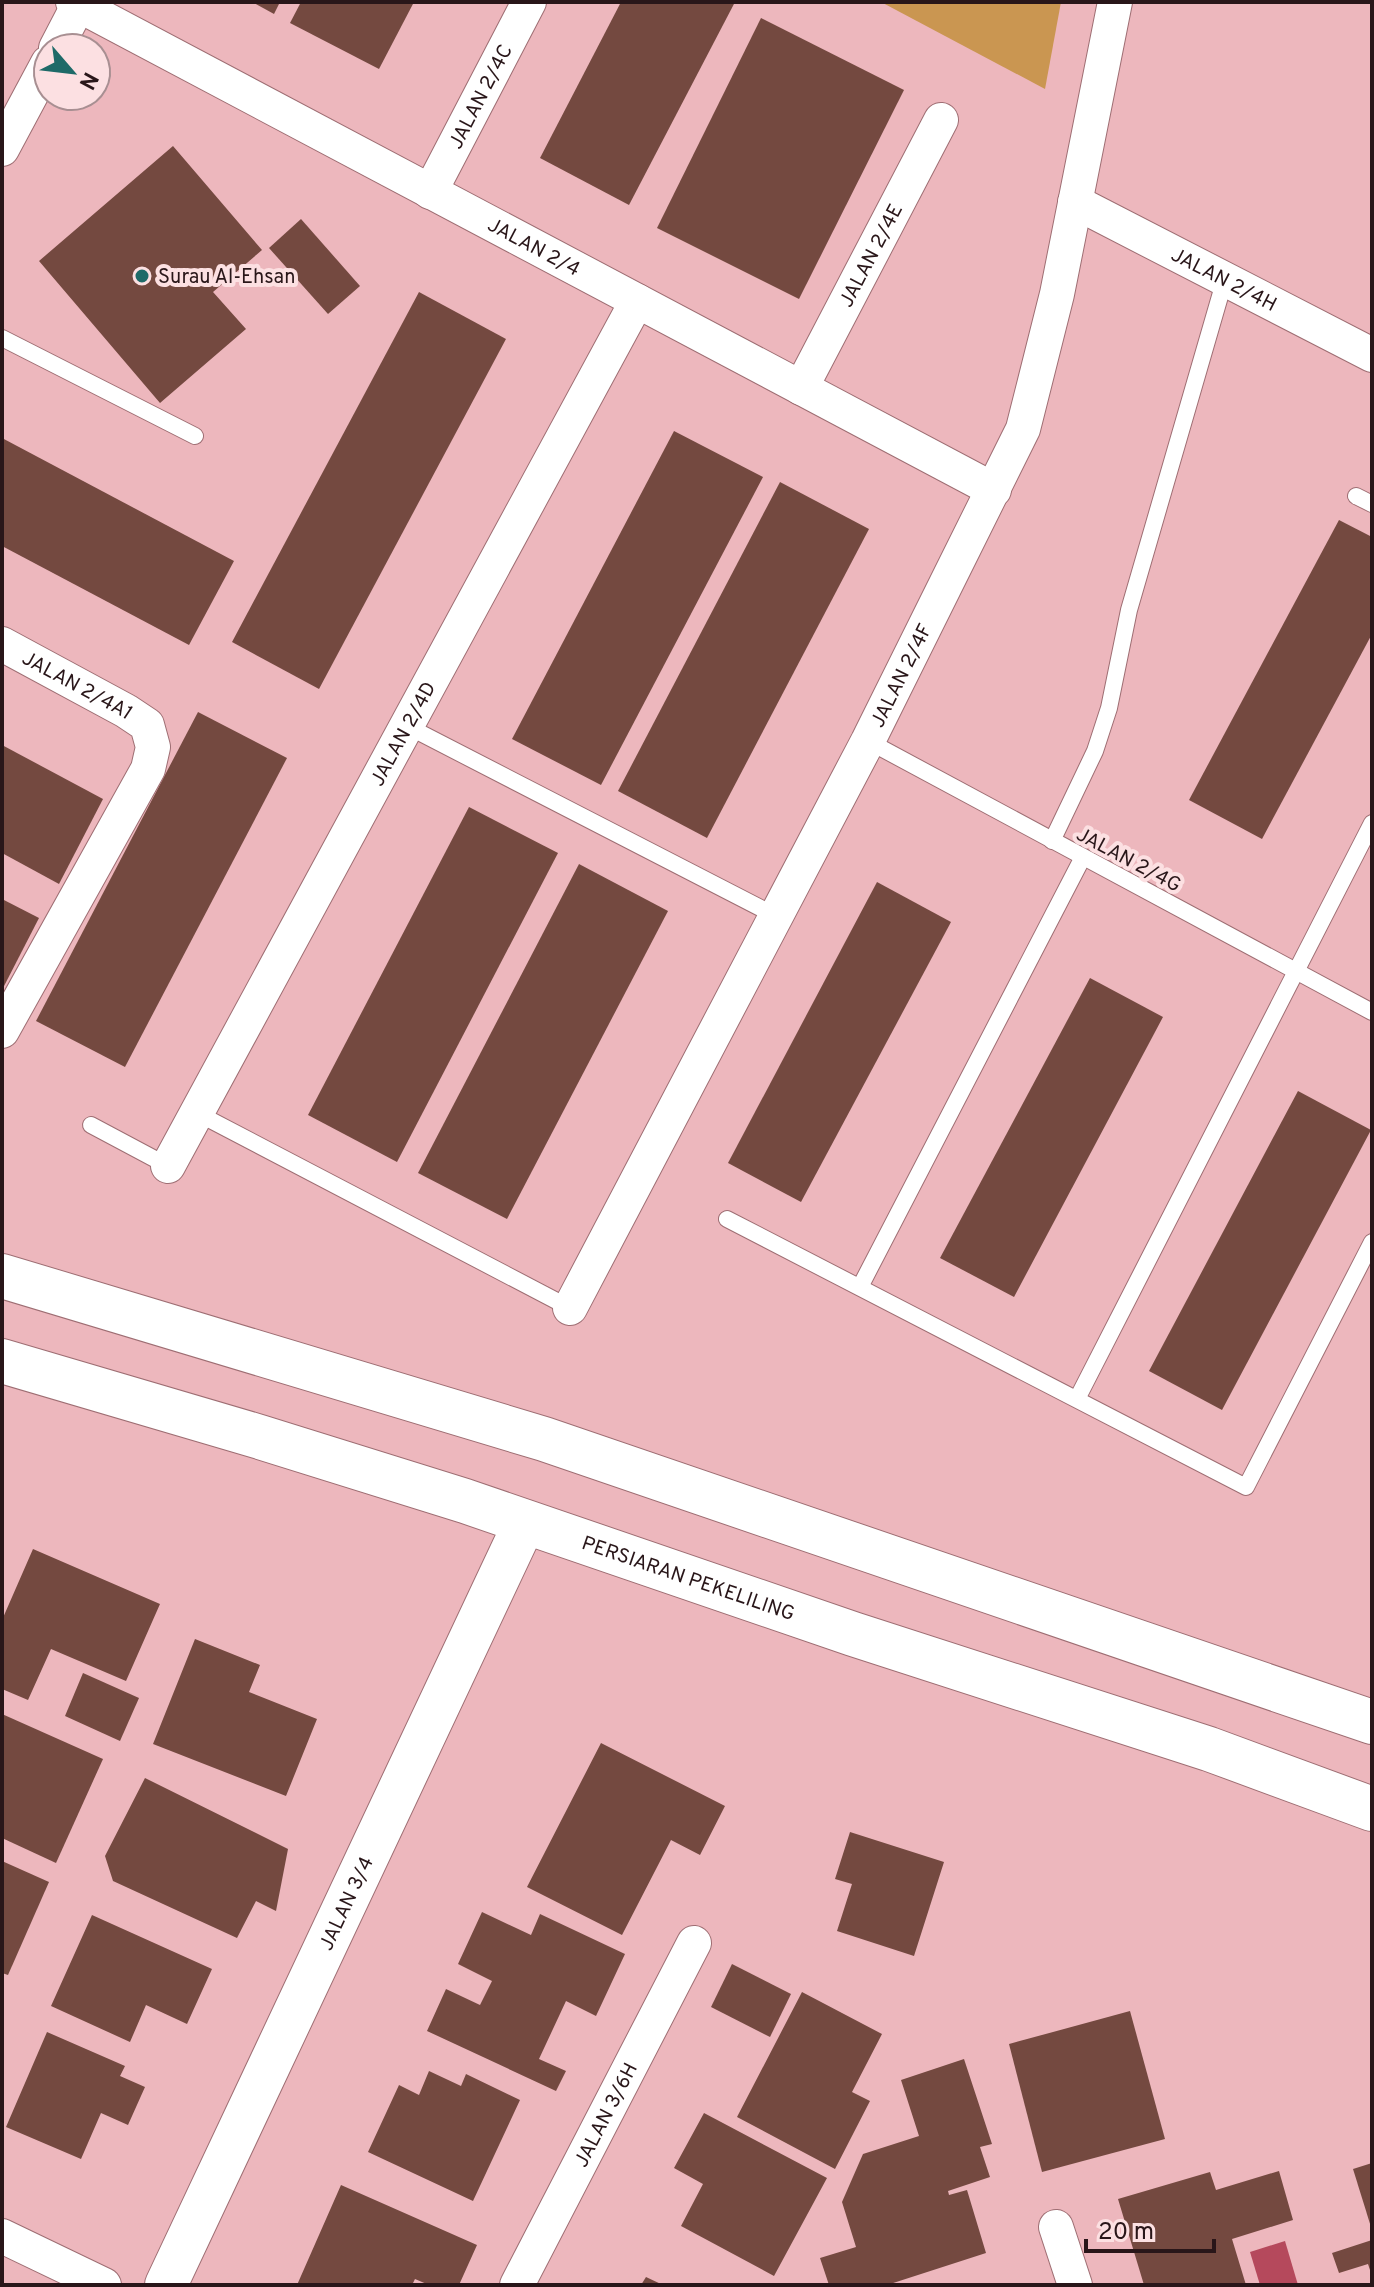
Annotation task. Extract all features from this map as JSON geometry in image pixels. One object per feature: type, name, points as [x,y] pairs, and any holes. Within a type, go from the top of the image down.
[{"type":"main road","points":[[2,1276],[544,1439],[1372,1722]]},
{"type":"main road","name":"PERSIARAN PEKELILING","points":[[2,1361],[260,1437],[525,1522],[853,1634],[1209,1749],[1372,1809]]},
{"type":"street","name":"JALAN 2/4C","points":[[430,192],[529,2]]},
{"type":"street","name":"JALAN 2/4F","points":[[570,1308],[868,741],[1023,429],[1038,375],[1115,2]]},
{"type":"street","name":"JALAN 2/4","points":[[77,3],[994,490]]},
{"type":"street","points":[[63,32],[77,3]]},
{"type":"street","points":[[2,149],[32,93]]},
{"type":"street","name":"JALAN 2/4E","points":[[801,388],[941,120]]},
{"type":"street","name":"JALAN 2/4H","points":[[1075,202],[1372,355]]},
{"type":"street","name":"JALAN 2/4D","points":[[168,1166],[637,301]]},
{"type":"street","name":"JALAN 2/4A1","points":[[2,644],[147,725],[153,747],[148,769],[2,1031]]},
{"type":"street","name":"JALAN 3/4","points":[[166,2285],[525,1522]]},
{"type":"street","name":"JALAN 3/6H","points":[[517,2285],[694,1943]]},
{"type":"street","points":[[1056,2227],[1075,2285]]},
{"type":"street","points":[[2,2236],[104,2285]]},
{"type":"lane","points":[[1052,841],[1095,751],[1109,708],[1129,610],[1225,279]]},
{"type":"lane","points":[[2,338],[195,436]]},
{"type":"lane","points":[[1356,496],[1372,504]]},
{"type":"lane","points":[[407,726],[776,916]]},
{"type":"lane","name":"JALAN 2/4G","points":[[868,741],[1372,1012]]},
{"type":"lane","points":[[1077,1399],[1372,823]]},
{"type":"lane","points":[[860,1287],[1083,857]]},
{"type":"lane","points":[[197,1113],[570,1308]]},
{"type":"lane","points":[[91,1125],[168,1166]]},
{"type":"lane","points":[[727,1219],[1246,1487],[1372,1242]]},
{"type":"shaded area","points":[[881,2],[1061,2],[1045,89]]},
{"type":"shaded area","points":[[1285,2241],[1298,2285],[1260,2285],[1250,2252]]},
{"type":"building","points":[[252,2],[280,2],[274,14]]},
{"type":"building","points":[[301,2],[414,2],[379,69],[290,23]]},
{"type":"building","points":[[621,2],[735,2],[629,205],[540,158]]},
{"type":"building","points":[[761,18],[904,90],[799,299],[657,228]]},
{"type":"building","name":"Surau Al-Ehsan","points":[[173,146],[262,250],[213,292],[246,329],[160,403],[39,261]]},
{"type":"building","points":[[301,219],[360,286],[328,314],[269,248]]},
{"type":"building","points":[[419,292],[506,339],[319,689],[232,642]]},
{"type":"building","points":[[674,431],[763,477],[601,785],[512,739]]},
{"type":"building","points":[[2,438],[234,561],[189,645],[2,546]]},
{"type":"building","points":[[780,482],[869,529],[707,838],[618,791]]},
{"type":"building","points":[[1339,520],[1372,537],[1372,634],[1262,839],[1189,800]]},
{"type":"building","points":[[198,712],[287,758],[125,1067],[36,1021]]},
{"type":"building","points":[[2,745],[103,799],[59,884],[2,853]]},
{"type":"building","points":[[469,807],[558,853],[397,1162],[308,1115]]},
{"type":"building","points":[[579,864],[668,911],[507,1219],[418,1173]]},
{"type":"building","points":[[877,882],[951,922],[801,1202],[728,1163]]},
{"type":"building","points":[[2,899],[39,918],[2,990]]},
{"type":"building","points":[[1090,978],[1163,1017],[1014,1297],[940,1258]]},
{"type":"building","points":[[1298,1091],[1371,1130],[1222,1410],[1149,1371]]},
{"type":"building","points":[[33,1549],[160,1604],[126,1681],[51,1649],[28,1700],[2,1689],[2,1620]]},
{"type":"building","points":[[195,1639],[260,1665],[249,1692],[317,1719],[286,1796],[153,1744]]},
{"type":"building","points":[[83,1673],[139,1698],[120,1741],[65,1716]]},
{"type":"building","points":[[2,1714],[103,1759],[56,1863],[2,1838]]},
{"type":"building","points":[[601,1743],[725,1806],[700,1855],[671,1840],[622,1935],[527,1887]]},
{"type":"building","points":[[145,1778],[288,1849],[276,1911],[256,1901],[237,1938],[113,1881],[105,1856]]},
{"type":"building","points":[[850,1832],[944,1862],[914,1956],[837,1931],[852,1884],[835,1879]]},
{"type":"building","points":[[2,1861],[49,1882],[8,1975],[2,1973]]},
{"type":"building","points":[[482,1912],[531,1935],[540,1914],[625,1954],[596,2016],[566,2001],[539,2059],[566,2071],[556,2091],[427,2031],[446,1989],[480,2005],[492,1981],[458,1964]]},
{"type":"building","points":[[92,1915],[212,1969],[187,2024],[146,2005],[130,2042],[51,2006]]},
{"type":"building","points":[[732,1964],[791,1994],[770,2037],[711,2007]]},
{"type":"building","points":[[802,1992],[882,2034],[852,2092],[870,2101],[835,2169],[737,2117]]},
{"type":"building","points":[[1130,2011],[1165,2139],[1042,2172],[1009,2044]]},
{"type":"building","points":[[47,2032],[125,2066],[120,2076],[145,2087],[128,2125],[101,2113],[81,2159],[6,2127]]},
{"type":"building","points":[[964,2059],[992,2144],[980,2147],[990,2177],[948,2191],[949,2195],[967,2190],[986,2253],[887,2285],[829,2285],[820,2258],[856,2247],[842,2202],[863,2154],[919,2136],[901,2080]]},
{"type":"building","points":[[429,2071],[461,2086],[466,2074],[520,2100],[473,2201],[368,2152],[399,2085],[419,2095]]},
{"type":"building","points":[[704,2113],[827,2178],[774,2276],[681,2226],[703,2184],[674,2168]]},
{"type":"building","points":[[1372,2163],[1372,2227],[1371,2227],[1353,2169]]},
{"type":"building","points":[[1279,2171],[1293,2220],[1232,2239],[1246,2285],[1144,2285],[1118,2199],[1210,2172],[1216,2190]]},
{"type":"building","points":[[341,2185],[477,2245],[459,2285],[429,2285],[415,2279],[412,2285],[297,2285]]},
{"type":"building","points":[[1372,2240],[1372,2276],[1368,2264],[1339,2273],[1332,2253]]},
{"type":"building","points":[[646,2277],[663,2285],[641,2285]]},
{"type":"place","name":"Surau Al-Ehsan","points":[[142,276]]}]
